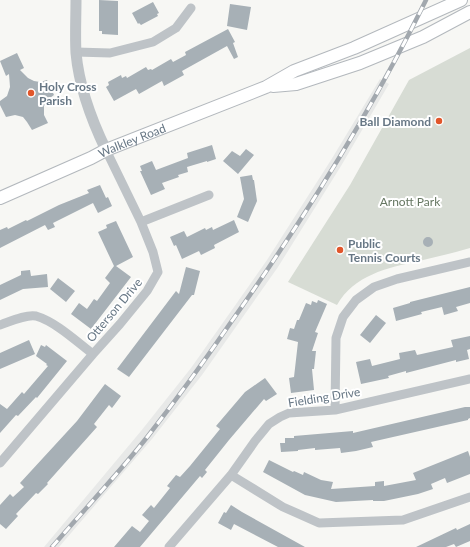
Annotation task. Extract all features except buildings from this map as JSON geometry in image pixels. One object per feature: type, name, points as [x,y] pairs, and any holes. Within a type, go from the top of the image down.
[{"type":"main road","name":"Walkley Road","points":[[0,198],[106,150],[266,87],[294,71],[368,42],[461,0]]},
{"type":"main road","name":"Walkley Road","points":[[266,87],[296,84],[360,62],[423,37],[470,12]]},
{"type":"street","points":[[76,0],[76,52],[80,76],[86,99],[98,133],[106,150]]},
{"type":"street","points":[[76,52],[110,53],[153,42],[176,28],[191,8]]},
{"type":"street","name":"Otterson Drive","points":[[0,463],[93,354],[125,319],[147,291],[158,272],[153,252],[141,222],[106,150]]},
{"type":"street","points":[[141,222],[210,195]]},
{"type":"street","points":[[335,410],[336,338],[343,317],[356,300],[374,287],[470,262]]},
{"type":"street","points":[[0,325],[14,319],[34,316],[55,325],[93,354]]},
{"type":"street","name":"Fielding Drive","points":[[169,547],[231,475],[269,424],[280,417],[289,413],[335,410],[470,379]]},
{"type":"street","points":[[231,475],[282,507],[319,524],[403,520],[470,497]]},
{"type":"shaded area","points":[[380,79],[389,84],[341,166],[278,267],[202,375],[152,439],[59,547],[44,547],[141,431],[191,368],[267,260],[331,160]]},
{"type":"green space","name":"Arnott Park","points":[[470,48],[470,248],[372,274],[352,286],[337,305],[288,282],[350,185],[409,80]]},
{"type":"railway","points":[[52,547],[137,450],[169,409],[283,247],[334,167],[358,126],[426,0]]},
{"type":"place","name":"Holy Cross Parish","points":[[31,93]]},
{"type":"place","name":"Ball Diamond","points":[[439,121]]},
{"type":"place","name":"Public Tennis Courts","points":[[340,250]]}]
